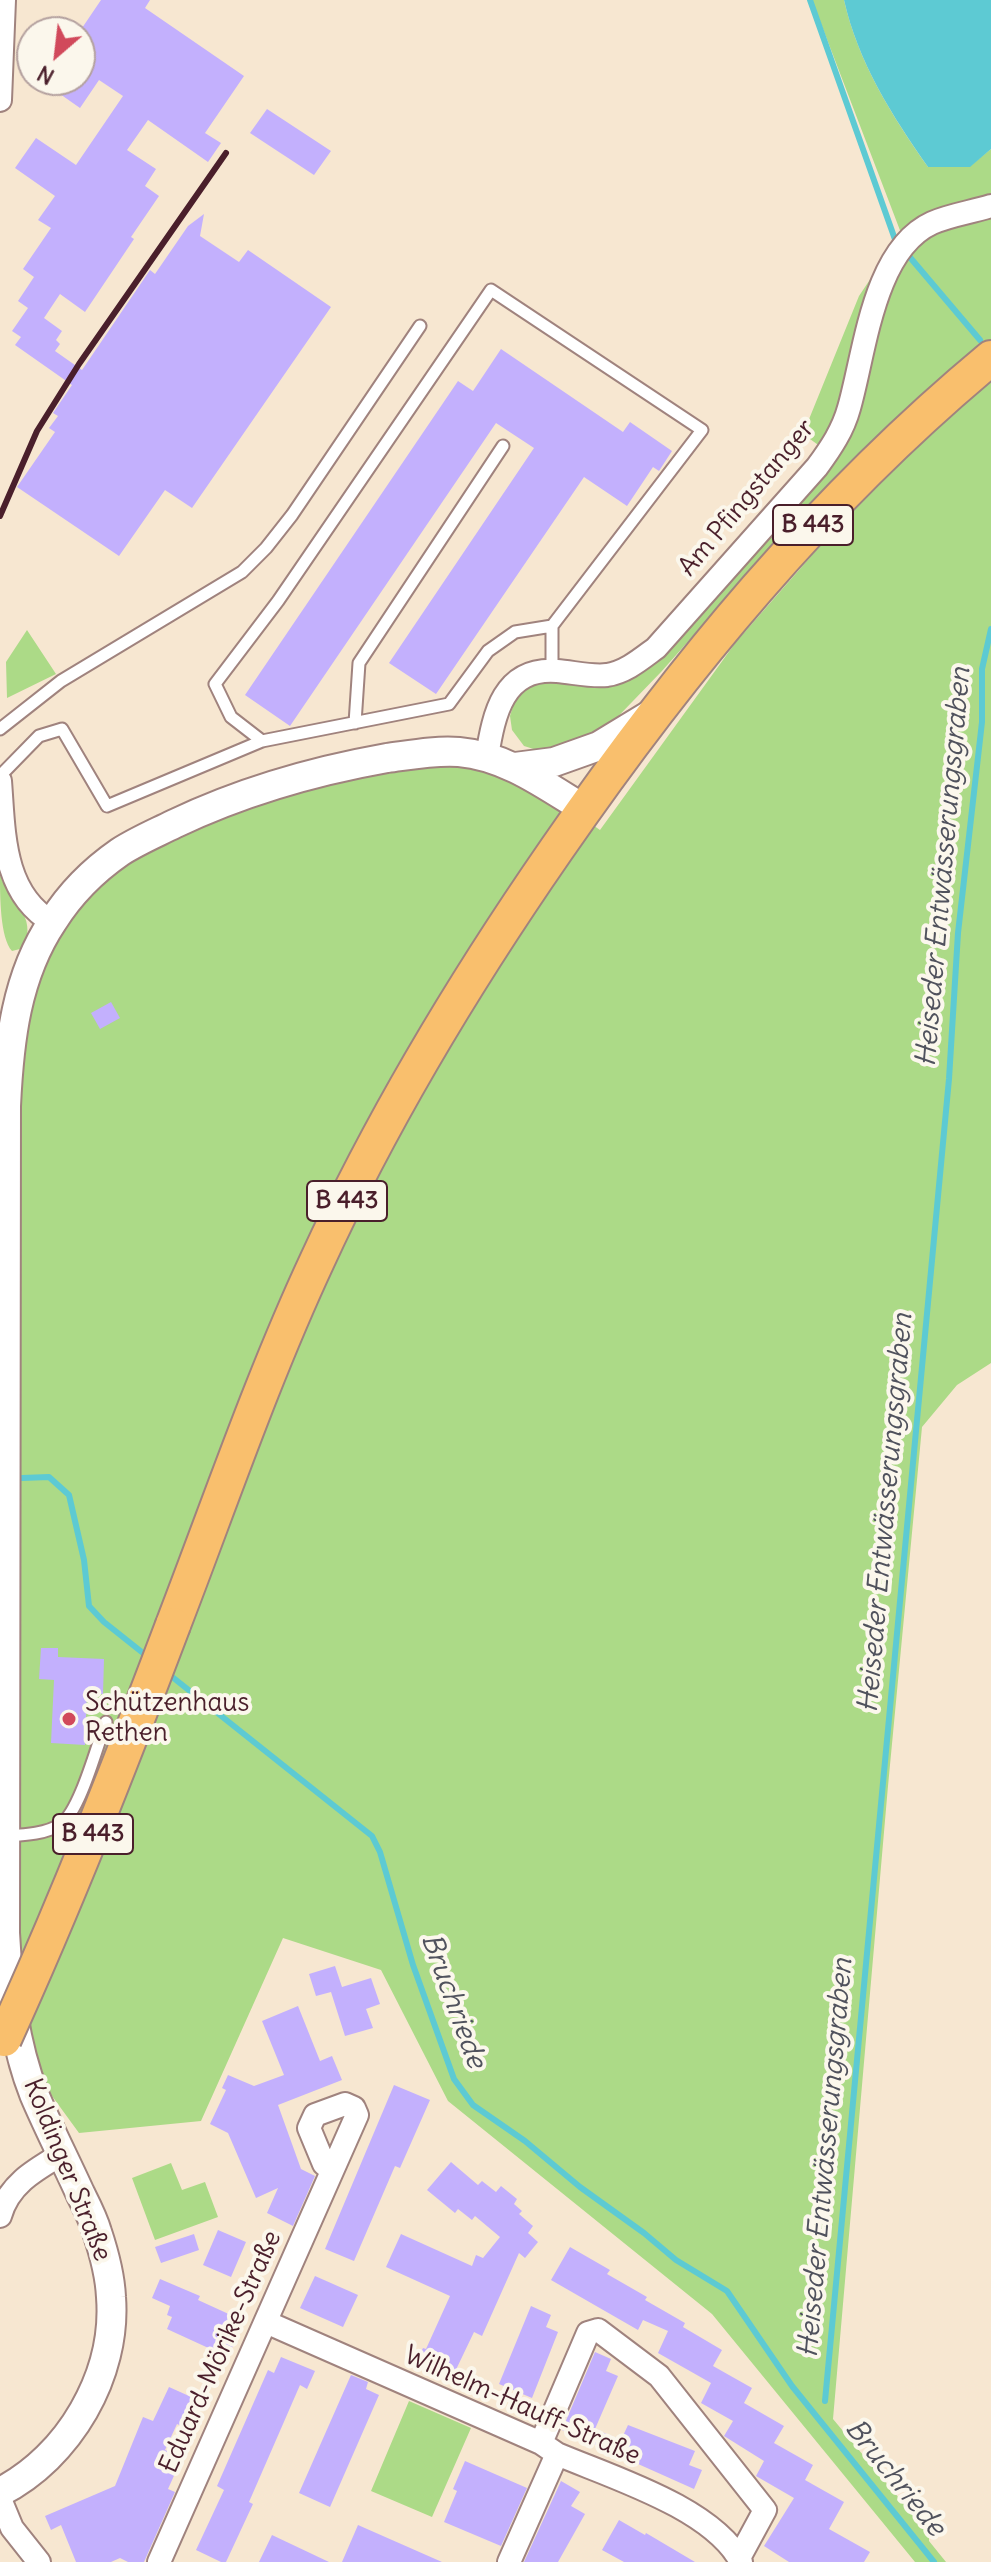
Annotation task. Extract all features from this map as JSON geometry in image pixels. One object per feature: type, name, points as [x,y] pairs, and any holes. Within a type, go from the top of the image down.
[{"type":"main road","name":"B 443","points":[[0,2047],[57,1922],[272,1367],[317,1261],[367,1160],[439,1031],[485,956],[584,809],[655,713],[751,594],[815,522],[912,426],[991,358]]},
{"type":"street","points":[[0,100],[4,0]]},
{"type":"street","name":"Am Pfingstanger","points":[[487,756],[493,719],[510,688],[525,674],[552,670],[606,675],[631,667],[656,648],[817,467],[836,441],[848,410],[875,298],[886,274],[909,239],[931,223],[991,206]]},
{"type":"street","points":[[515,767],[554,762],[599,746],[655,713]]},
{"type":"street","name":"Koldinger Straße","points":[[0,2492],[26,2477],[62,2442],[81,2415],[105,2359],[112,2299],[108,2269],[96,2228],[33,2092],[7,1981],[6,1106],[14,1020],[34,954],[71,895],[121,852],[206,809],[298,777],[412,754],[457,751],[487,756],[515,767],[584,809]]},
{"type":"street","points":[[0,778],[5,850],[10,869],[22,892],[41,915],[52,922]]},
{"type":"street","points":[[0,2216],[4,2203],[20,2180],[62,2154]]},
{"type":"street","name":"Eduard-Mörike-Straße","points":[[166,2560],[331,2170]]},
{"type":"street","name":"Wilhelm-Hauff-Straße","points":[[266,2322],[676,2505],[713,2529],[740,2560]]},
{"type":"street","points":[[509,2562],[588,2333],[598,2330],[659,2376],[765,2510],[740,2560]]},
{"type":"street","points":[[0,2499],[12,2528],[39,2562]]},
{"type":"lane","points":[[262,741],[231,717],[215,684],[278,601],[491,290],[702,430],[552,626],[552,670]]},
{"type":"lane","points":[[0,729],[61,681],[242,572],[292,515],[420,326]]},
{"type":"lane","points":[[355,723],[359,663],[503,446]]},
{"type":"lane","points":[[0,778],[39,736],[62,729],[107,806],[262,741],[449,704],[488,651],[515,632],[552,626]]},
{"type":"lane","points":[[6,1836],[60,1825],[73,1812],[106,1722]]},
{"type":"green space","points":[[812,0],[844,0],[867,67],[928,167],[970,166],[991,149],[991,1363],[957,1385],[922,1427],[833,2419],[929,2534],[929,2541],[946,2562],[915,2562],[712,2314],[448,2101],[381,1970],[283,1938],[201,2121],[79,2133],[36,2074],[20,1951],[15,1359],[10,1157],[26,992],[78,905],[123,864],[205,818],[302,784],[456,757],[563,804],[600,830],[736,642],[855,506],[771,548],[604,731],[559,752],[524,746],[512,730],[510,716],[514,703],[525,688],[538,681],[626,680],[641,673],[665,650],[835,457],[803,434],[859,296],[901,233]]},
{"type":"green space","points":[[27,630],[56,674],[7,698],[6,662]]},
{"type":"green space","points":[[0,875],[27,926],[24,948],[12,951],[3,927]]},
{"type":"green space","points":[[171,2163],[182,2190],[205,2182],[218,2217],[155,2240],[132,2178]]},
{"type":"green space","points":[[409,2401],[471,2428],[432,2517],[371,2491]]},
{"type":"water","points":[[844,0],[991,0],[991,149],[970,167],[928,167],[867,67]]},
{"type":"building","points":[[101,0],[150,0],[145,8],[244,76],[205,133],[221,143],[208,162],[148,120],[127,150],[156,169],[145,186],[159,196],[85,312],[60,294],[44,318],[62,331],[56,340],[60,344],[55,351],[82,370],[150,270],[155,274],[188,226],[204,214],[200,236],[239,262],[248,250],[331,307],[192,508],[165,490],[119,556],[17,487],[55,432],[49,428],[58,416],[53,413],[72,385],[15,345],[21,337],[12,331],[28,308],[18,301],[34,277],[23,269],[51,228],[38,220],[55,196],[15,168],[36,138],[76,165],[123,96],[99,80],[96,84],[96,16],[90,16]]},
{"type":"building","points":[[63,96],[88,96],[80,108]]},
{"type":"building","points":[[267,109],[331,151],[314,175],[250,133]]},
{"type":"building","points":[[501,349],[623,432],[630,422],[672,451],[659,471],[653,467],[627,506],[584,477],[436,694],[389,663],[534,448],[496,423],[290,726],[245,695],[458,381],[473,391]]},
{"type":"building","points":[[111,1002],[120,1018],[100,1029],[91,1013]]},
{"type":"building","name":"Schützenhaus Rethen","points":[[41,1648],[58,1648],[58,1657],[104,1659],[103,1694],[87,1693],[85,1745],[51,1743],[54,1680],[39,1679]]},
{"type":"building","points":[[335,1966],[342,1987],[371,1978],[380,2004],[366,2009],[373,2028],[345,2036],[331,1992],[316,1996],[309,1974]]},
{"type":"building","points":[[298,2006],[320,2061],[332,2056],[342,2080],[278,2105],[301,2169],[315,2176],[293,2226],[267,2213],[278,2188],[256,2198],[228,2133],[210,2124],[226,2090],[222,2088],[228,2075],[254,2086],[284,2075],[262,2021]]},
{"type":"building","points":[[394,2085],[430,2100],[400,2168],[395,2166],[354,2261],[325,2249]]},
{"type":"building","points":[[451,2162],[478,2185],[482,2181],[496,2192],[501,2186],[517,2199],[514,2204],[522,2211],[519,2214],[533,2226],[528,2233],[538,2242],[525,2258],[519,2253],[482,2336],[474,2332],[452,2378],[416,2362],[423,2348],[426,2349],[450,2296],[386,2267],[401,2234],[472,2266],[476,2255],[483,2258],[500,2237],[475,2216],[472,2220],[458,2209],[455,2213],[427,2190]]},
{"type":"building","points":[[218,2230],[246,2242],[231,2277],[203,2265]]},
{"type":"building","points":[[194,2234],[199,2250],[161,2263],[155,2247]]},
{"type":"building","points":[[570,2247],[610,2270],[607,2274],[647,2297],[645,2300],[685,2323],[683,2327],[722,2350],[713,2366],[752,2388],[744,2403],[784,2426],[774,2443],[813,2465],[805,2480],[844,2502],[829,2529],[870,2552],[864,2562],[789,2562],[764,2546],[794,2498],[756,2476],[764,2461],[724,2436],[733,2421],[701,2403],[711,2383],[658,2353],[668,2331],[643,2320],[638,2330],[551,2280]]},
{"type":"building","points":[[315,2276],[358,2295],[343,2327],[300,2308]]},
{"type":"building","points":[[160,2279],[200,2296],[198,2300],[244,2321],[228,2357],[167,2329],[172,2317],[167,2315],[170,2306],[152,2298]]},
{"type":"building","points":[[531,2306],[551,2315],[546,2327],[558,2332],[532,2398],[499,2384]]},
{"type":"building","points":[[595,2352],[611,2359],[606,2371],[618,2376],[595,2429],[621,2440],[628,2425],[695,2451],[689,2465],[702,2470],[694,2489],[562,2430]]},
{"type":"building","points":[[281,2357],[315,2371],[307,2389],[300,2385],[249,2502],[253,2504],[226,2562],[221,2562],[196,2550],[224,2490],[217,2486],[268,2370],[274,2373]]},
{"type":"building","points":[[351,2375],[368,2382],[366,2389],[379,2395],[330,2507],[299,2493]]},
{"type":"building","points":[[169,2387],[198,2400],[186,2428],[177,2424],[165,2450],[182,2458],[168,2489],[175,2492],[144,2562],[128,2562],[120,2558],[111,2562],[76,2562],[61,2525],[51,2530],[45,2516],[115,2486],[143,2417],[153,2421]]},
{"type":"building","points":[[465,2461],[527,2488],[501,2546],[444,2522]]},
{"type":"building","points":[[561,2481],[580,2492],[571,2506],[585,2514],[558,2562],[524,2562]]},
{"type":"building","points":[[619,2520],[695,2562],[624,2562],[602,2550]]},
{"type":"building","points":[[358,2525],[442,2562],[342,2562]]},
{"type":"building","points":[[272,2535],[329,2562],[259,2562]]},
{"type":"waterway","name":"Heiseder Entwässerungsgraben","points":[[810,0],[897,245]]},
{"type":"waterway","name":"Heiseder Entwässerungsgraben","points":[[908,255],[980,340]]},
{"type":"waterway","name":"Heiseder Entwässerungsgraben","points":[[825,2401],[949,1079],[958,933],[982,722],[982,669],[991,629]]},
{"type":"waterway","name":"Bruchriede","points":[[22,1478],[49,1477],[69,1495],[84,1560],[89,1606],[148,1657]]},
{"type":"waterway","name":"Bruchriede","points":[[166,1672],[372,1836],[380,1852],[413,1965],[454,2079],[473,2105],[525,2141],[676,2260],[727,2291],[792,2386],[934,2562]]},
{"type":"railway","points":[[0,516],[37,431],[79,364],[226,153]]},
{"type":"place","name":"Schützenhaus Rethen","points":[[69,1719]]}]
